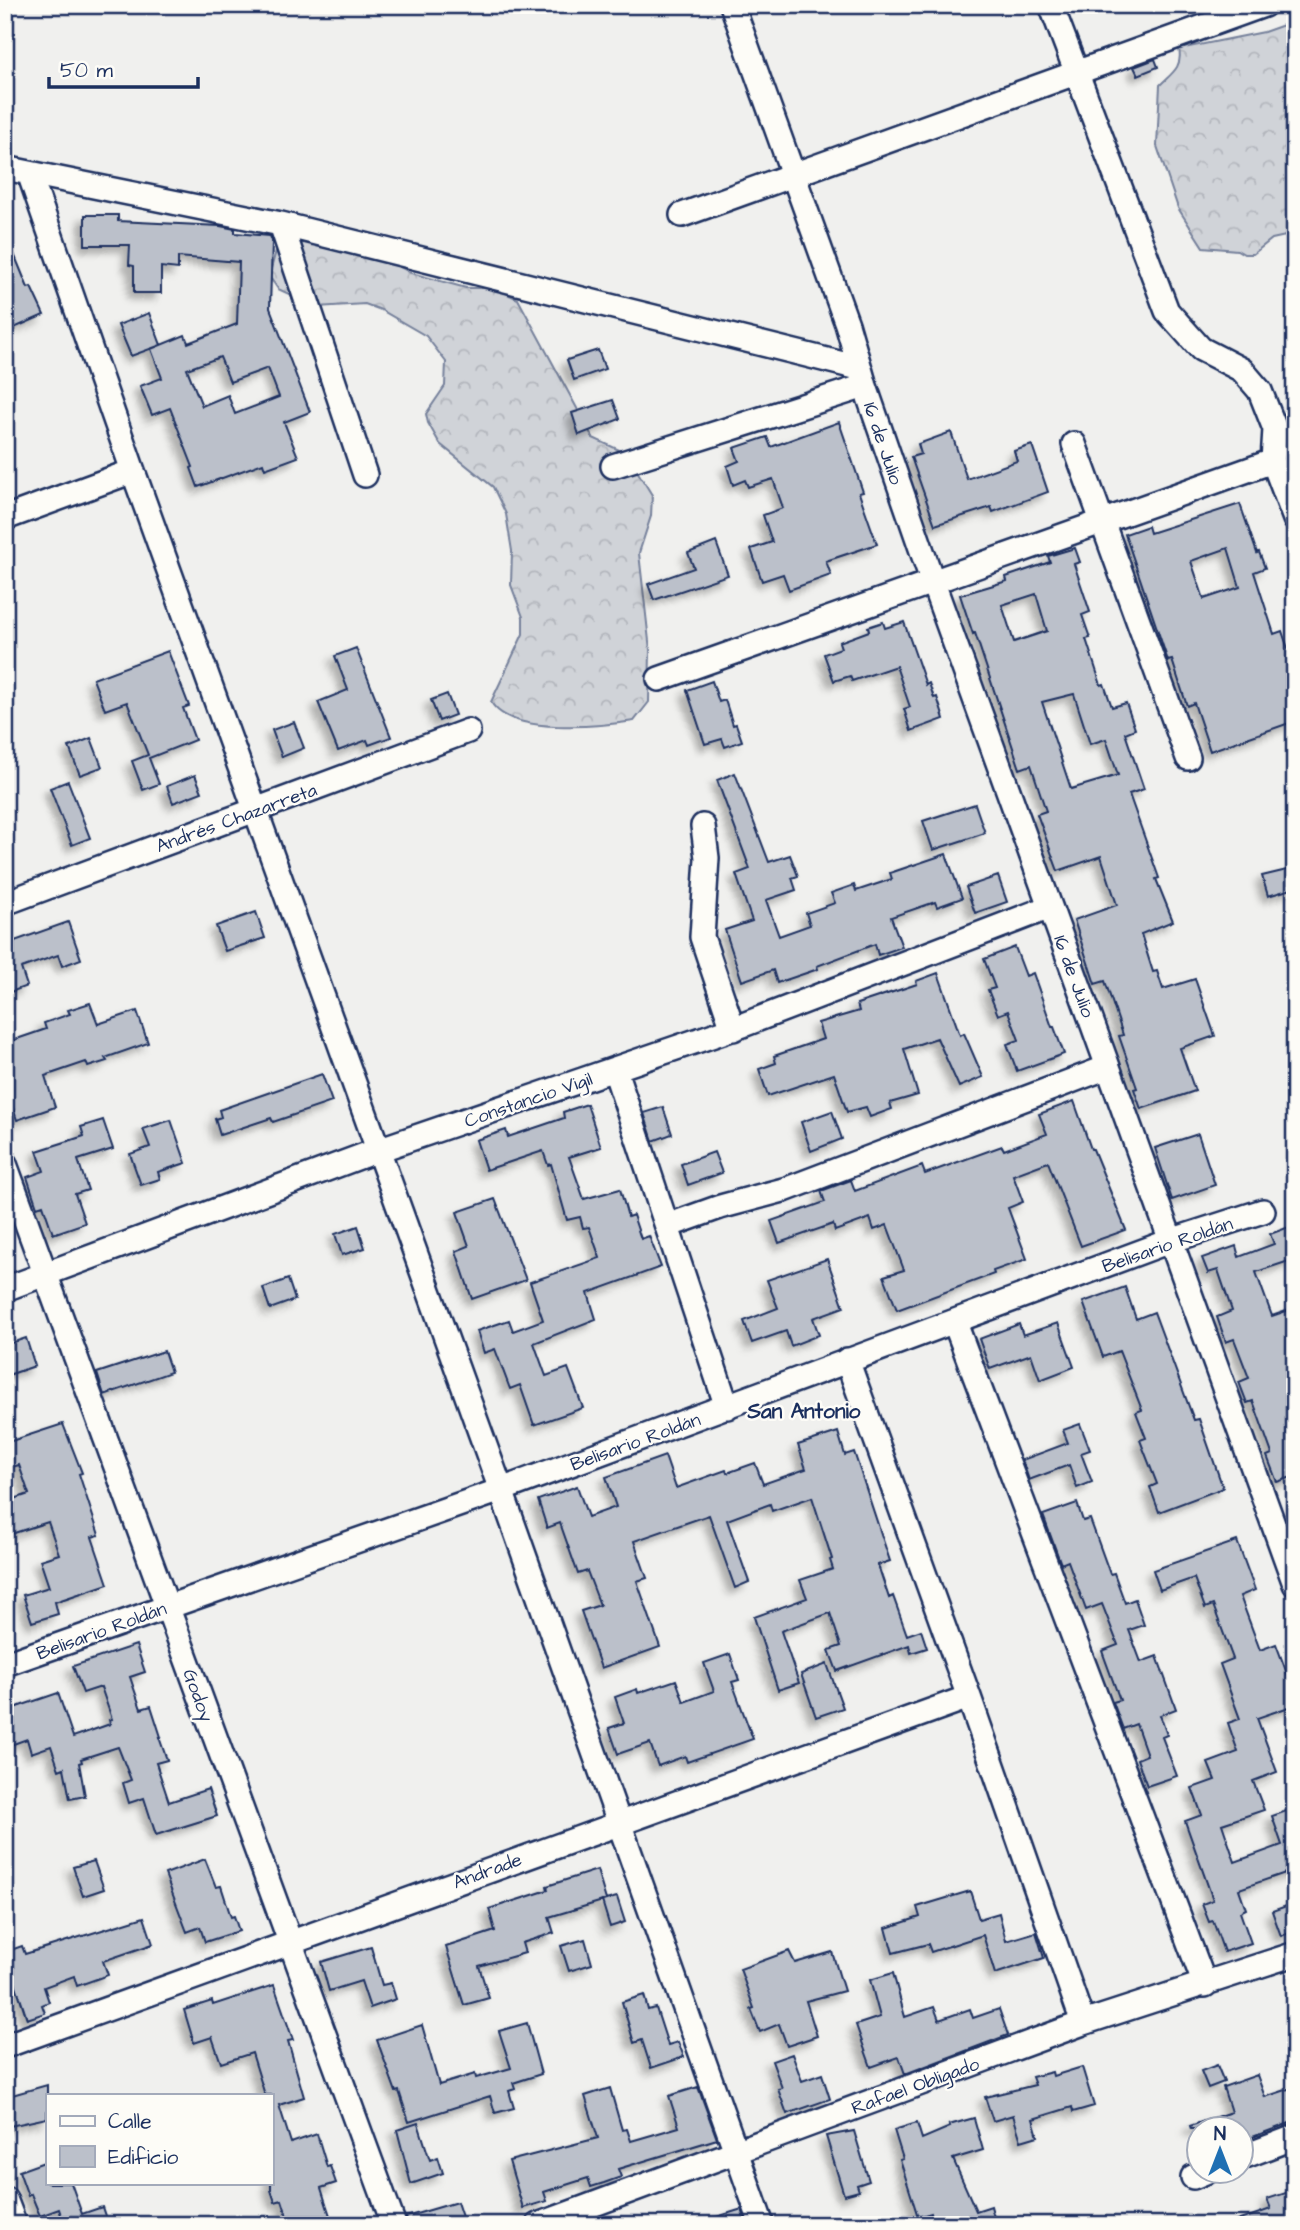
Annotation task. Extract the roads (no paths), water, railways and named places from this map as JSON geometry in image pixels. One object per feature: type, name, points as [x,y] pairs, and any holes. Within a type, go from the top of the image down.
[{"type":"street","name":"16 de Julio","points":[[732,5],[847,324],[862,377],[932,580],[1295,1584]]},
{"type":"street","points":[[1051,5],[1167,312],[1201,349],[1241,370],[1260,391],[1275,429],[1273,461],[1295,519]]},
{"type":"street","points":[[682,215],[1264,5]]},
{"type":"street","points":[[5,168],[281,224],[862,377]]},
{"type":"street","points":[[29,173],[254,810],[501,1490],[762,2225]]},
{"type":"street","points":[[281,224],[365,475]]},
{"type":"street","points":[[612,466],[862,377]]},
{"type":"street","points":[[1074,444],[1188,758]]},
{"type":"street","points":[[659,678],[1273,461]]},
{"type":"street","points":[[5,518],[133,471]]},
{"type":"street","name":"Andrés Chazarreta","points":[[5,903],[468,731]]},
{"type":"street","points":[[703,826],[707,858],[702,937],[733,1029]]},
{"type":"street","name":"Constancio Vigil","points":[[5,1289],[378,1150],[733,1029],[1051,907]]},
{"type":"street","points":[[667,1226],[720,1207],[787,1189],[1108,1067]]},
{"type":"street","points":[[615,1070],[727,1408]]},
{"type":"street","name":"Godoy","points":[[5,1164],[394,2225]]},
{"type":"street","name":"Belisario Roldán","points":[[5,1664],[501,1490],[1170,1241],[1263,1211]]},
{"type":"street","points":[[955,1323],[1205,1985]]},
{"type":"street","points":[[847,1360],[1083,2022]]},
{"type":"street","name":"Andrade","points":[[5,2046],[969,1697]]},
{"type":"street","name":"Rafael Obligado","points":[[538,2225],[1083,2022],[1295,1954]]},
{"type":"street","points":[[1254,2153],[1295,2137]]},
{"type":"street","points":[[5,2199],[15,2225]]},
{"type":"district","name":"San Antonio","points":[[804,1411]]}]
